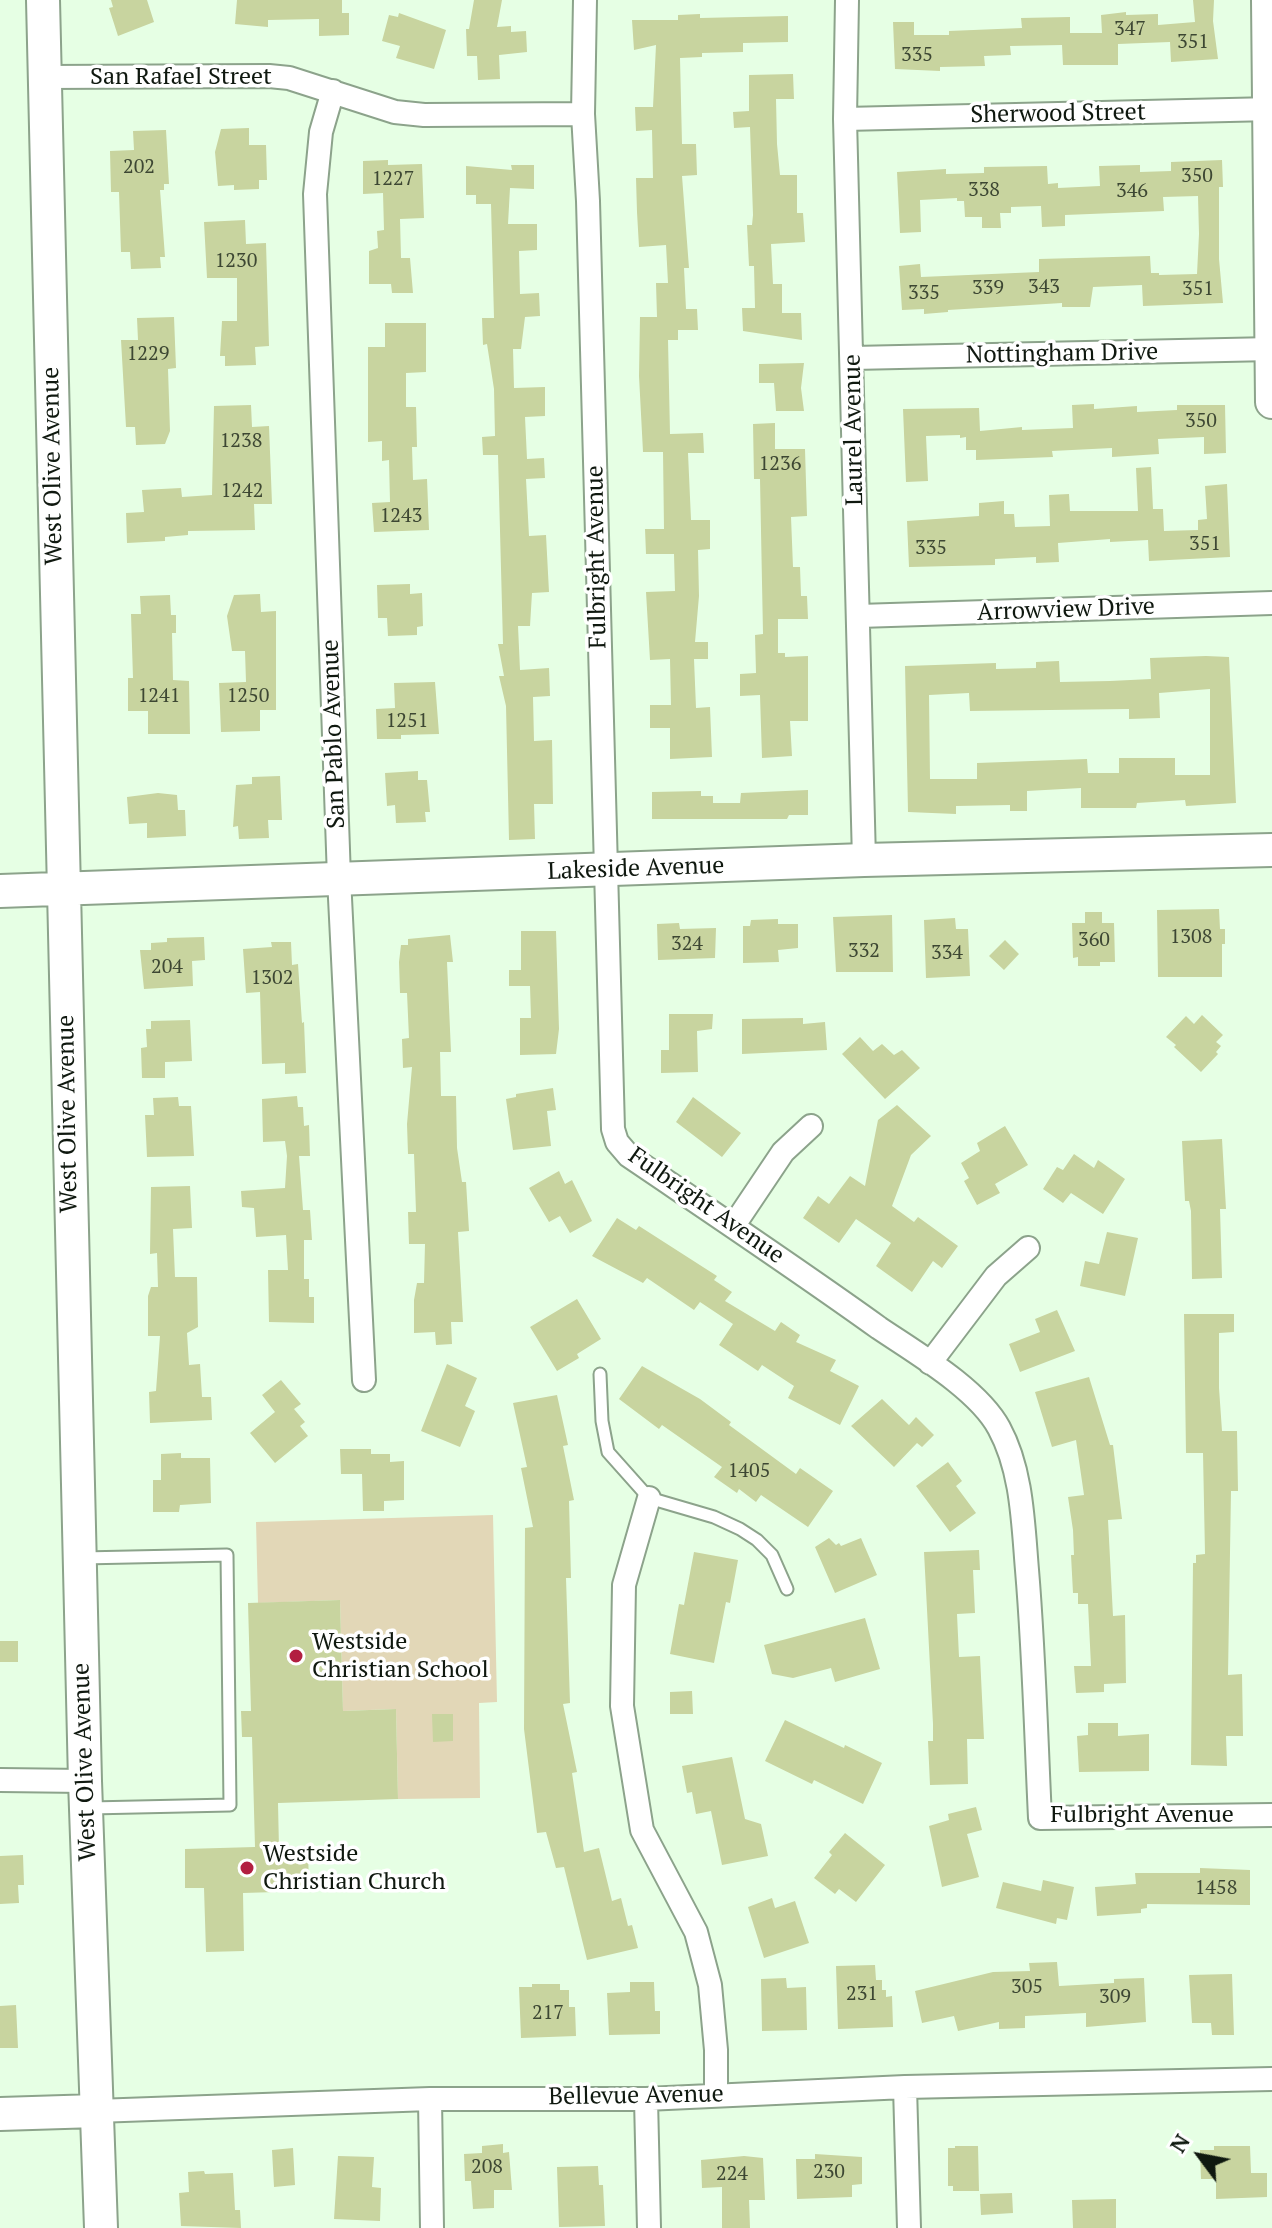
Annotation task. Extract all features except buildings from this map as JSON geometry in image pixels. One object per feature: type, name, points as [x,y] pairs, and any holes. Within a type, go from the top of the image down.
[{"type":"street","name":"West Olive Avenue","points":[[43,0],[85,1794],[101,2228]]},
{"type":"street","points":[[583,114],[585,0]]},
{"type":"street","name":"Laurel Avenue","points":[[847,0],[845,119],[864,860]]},
{"type":"street","points":[[1268,0],[1272,402]]},
{"type":"street","name":"San Rafael Street","points":[[44,77],[269,76],[333,91],[395,112],[424,115],[583,114]]},
{"type":"street","name":"San Pablo Avenue","points":[[333,91],[321,132],[315,194],[339,878],[364,1380]]},
{"type":"street","name":"Sherwood Street","points":[[845,119],[1270,109]]},
{"type":"street","name":"Fulbright Avenue","points":[[583,114],[588,201],[613,1129],[617,1142],[629,1156],[734,1225],[930,1363],[985,1406],[1012,1459],[1022,1509],[1040,1818],[1272,1815]]},
{"type":"street","name":"Nottingham Drive","points":[[853,358],[1271,349]]},
{"type":"street","name":"Arrowview Drive","points":[[859,616],[1272,603]]},
{"type":"street","name":"Lakeside Avenue","points":[[0,891],[864,860],[1272,850]]},
{"type":"street","points":[[734,1225],[783,1152],[811,1126]]},
{"type":"street","points":[[930,1363],[996,1276],[1028,1248]]},
{"type":"street","points":[[649,1498],[624,1585],[622,1706],[642,1830],[696,1932],[710,1985],[716,2050],[716,2094]]},
{"type":"street","points":[[0,1780],[85,1794]]},
{"type":"street","name":"Bellevue Avenue","points":[[0,2114],[430,2099],[646,2099],[905,2087],[1272,2079]]},
{"type":"street","points":[[905,2087],[909,2228]]},
{"type":"street","points":[[430,2099],[432,2228]]},
{"type":"street","points":[[646,2099],[649,2228]]},
{"type":"lane","points":[[600,1374],[602,1421],[608,1452],[649,1498],[714,1517],[740,1529],[772,1555],[787,1589]]},
{"type":"lane","points":[[79,1558],[227,1555],[230,1805],[192,1806],[85,1794]]},
{"type":"shaded area","points":[[493,1515],[497,1702],[479,1703],[480,1798],[398,1799],[396,1709],[343,1711],[340,1600],[258,1603],[256,1522]]},
{"type":"place","name":"Westside Christian School","points":[[296,1656]]},
{"type":"place","name":"Westside Christian Church","points":[[247,1868]]}]
